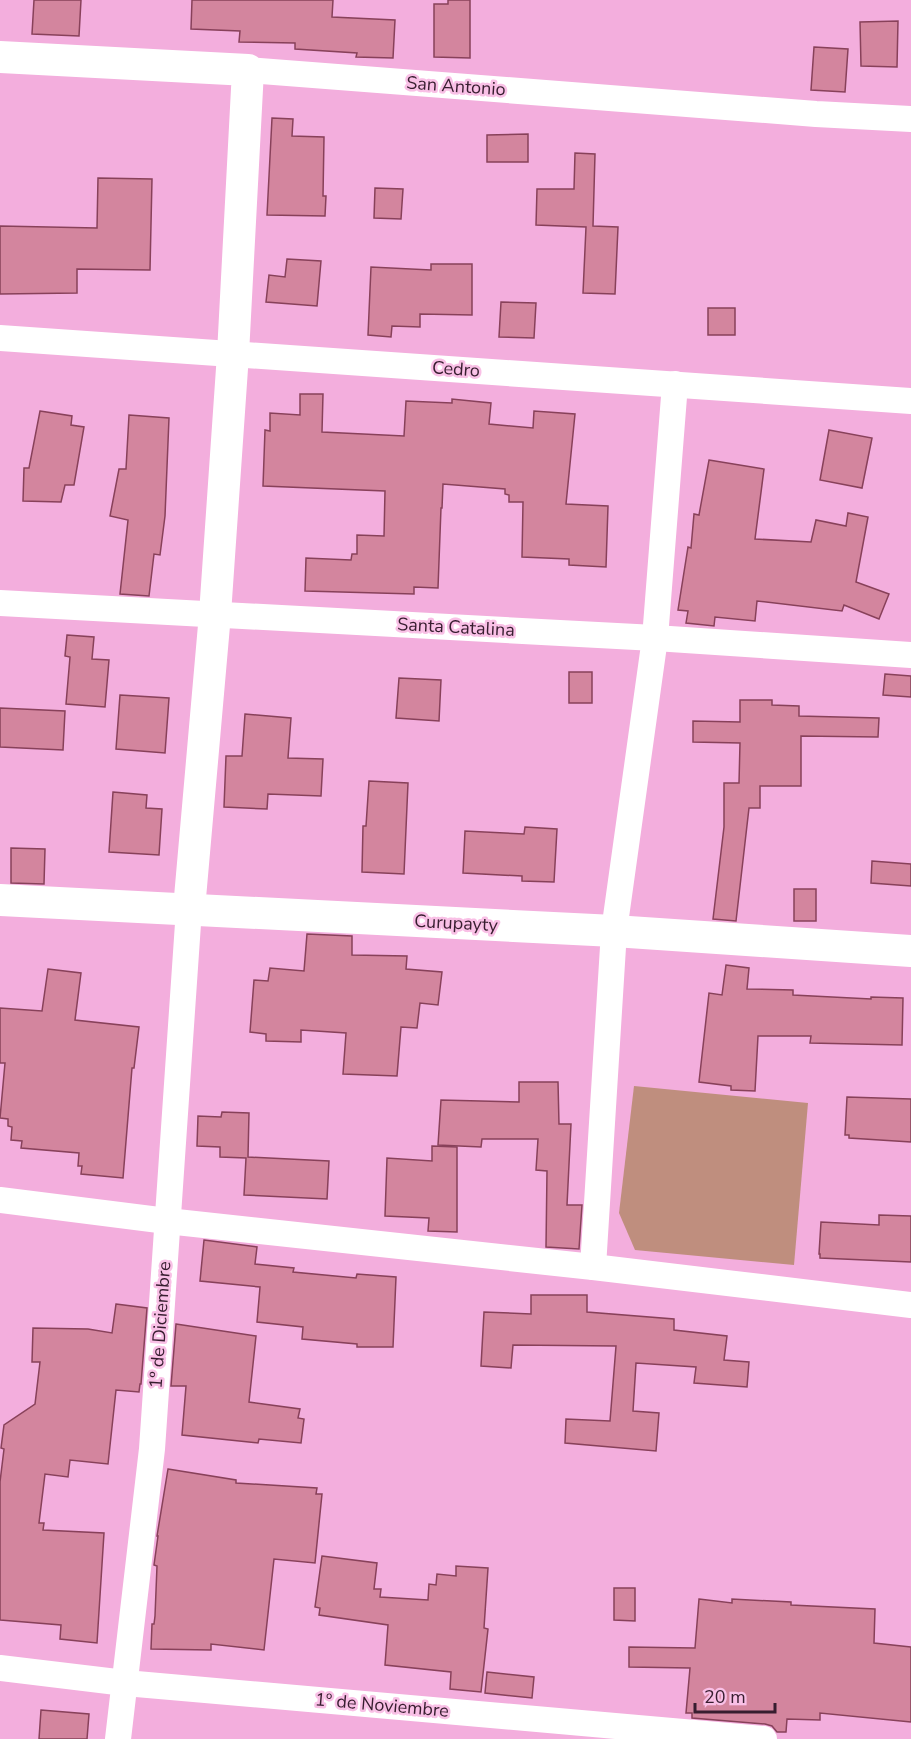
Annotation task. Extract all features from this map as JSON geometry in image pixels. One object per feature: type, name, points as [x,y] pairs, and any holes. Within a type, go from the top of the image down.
[{"type":"street","name":"San Antonio","points":[[0,57],[248,70],[816,114],[911,119]]},
{"type":"street","points":[[189,909],[215,614],[233,354],[248,70]]},
{"type":"street","name":"Cedro","points":[[0,338],[911,401]]},
{"type":"street","points":[[593,1267],[614,931],[656,638],[675,384]]},
{"type":"street","name":"Santa Catalina","points":[[0,603],[656,638],[911,655]]},
{"type":"street","name":"Curupayty","points":[[0,900],[614,931],[911,951]]},
{"type":"street","name":"1º de Diciembre","points":[[118,1739],[152,1449],[189,909]]},
{"type":"street","points":[[0,1200],[911,1305]]},
{"type":"street","name":"1º de Noviembre","points":[[0,1668],[581,1731],[764,1739]]},
{"type":"shaded area","points":[[634,1086],[808,1103],[794,1265],[635,1250],[619,1213]]},
{"type":"building","points":[[34,0],[81,0],[79,36],[32,34]]},
{"type":"building","points":[[192,0],[333,0],[332,17],[395,20],[393,58],[356,57],[357,53],[295,49],[295,43],[239,42],[240,31],[191,29]]},
{"type":"building","points":[[448,0],[470,0],[470,58],[434,57],[434,4],[448,4]]},
{"type":"building","points":[[898,21],[897,67],[861,66],[860,22]]},
{"type":"building","points":[[814,47],[848,49],[845,92],[811,90]]},
{"type":"building","points":[[272,118],[293,119],[292,136],[324,137],[325,216],[267,215]]},
{"type":"building","points":[[528,134],[528,162],[487,162],[487,135]]},
{"type":"building","points":[[575,153],[595,154],[593,226],[618,227],[615,294],[583,293],[586,227],[536,225],[537,189],[574,189]]},
{"type":"building","points":[[98,178],[152,179],[150,270],[77,269],[77,293],[0,294],[0,226],[97,228]]},
{"type":"building","points":[[375,188],[403,189],[401,219],[374,218]]},
{"type":"building","points":[[287,259],[321,261],[317,306],[266,302],[269,275],[285,277]]},
{"type":"building","points":[[431,264],[472,264],[472,315],[420,314],[420,327],[392,326],[391,337],[368,335],[371,267],[431,270]]},
{"type":"building","points":[[501,302],[536,303],[534,338],[499,337]]},
{"type":"building","points":[[708,308],[735,308],[735,335],[708,335]]},
{"type":"building","points":[[300,394],[323,394],[322,432],[404,436],[406,401],[452,403],[452,399],[491,403],[489,424],[533,428],[534,411],[575,414],[566,504],[608,506],[606,567],[569,565],[569,559],[522,557],[523,502],[509,502],[509,495],[505,494],[505,489],[443,484],[438,588],[414,587],[414,594],[305,591],[306,558],[351,560],[352,554],[357,554],[357,535],[384,536],[385,491],[263,486],[265,430],[270,431],[270,413],[300,415]]},
{"type":"building","points":[[40,411],[72,416],[71,425],[84,427],[74,485],[65,485],[61,502],[23,501],[24,468],[29,468]]},
{"type":"building","points":[[129,415],[169,418],[165,516],[160,555],[154,554],[149,596],[120,594],[128,520],[110,516],[119,469],[126,469]]},
{"type":"building","points":[[829,430],[872,438],[862,488],[820,480]]},
{"type":"building","points":[[709,460],[764,469],[755,539],[811,542],[816,520],[846,526],[848,513],[868,517],[856,582],[889,594],[879,619],[844,605],[842,611],[757,601],[755,621],[715,617],[714,626],[686,623],[688,611],[678,610],[688,547],[691,548],[694,514],[699,515]]},
{"type":"building","points":[[67,635],[94,637],[92,659],[109,660],[105,707],[66,704],[70,657],[65,656]]},
{"type":"building","points":[[569,672],[592,672],[592,703],[569,703]]},
{"type":"building","points":[[885,674],[911,676],[911,697],[883,695]]},
{"type":"building","points":[[399,678],[441,680],[439,721],[396,718]]},
{"type":"building","points":[[120,695],[169,698],[165,753],[116,749]]},
{"type":"building","points":[[740,700],[772,700],[772,705],[799,706],[799,716],[879,718],[878,737],[801,736],[801,786],[760,786],[760,808],[749,808],[736,921],[713,919],[724,827],[724,783],[739,783],[740,743],[693,742],[693,721],[740,722]]},
{"type":"building","points":[[0,708],[65,711],[63,750],[0,747]]},
{"type":"building","points":[[245,714],[291,718],[288,758],[323,759],[321,796],[268,794],[267,809],[224,807],[226,756],[242,756]]},
{"type":"building","points":[[369,781],[408,783],[404,874],[362,872],[363,826],[366,826]]},
{"type":"building","points":[[113,792],[147,795],[146,808],[162,809],[159,855],[109,852]]},
{"type":"building","points":[[525,827],[557,829],[554,882],[522,881],[522,876],[463,873],[465,831],[524,834]]},
{"type":"building","points":[[11,848],[45,849],[44,884],[11,883]]},
{"type":"building","points":[[872,861],[911,864],[911,886],[871,883]]},
{"type":"building","points":[[794,889],[816,889],[816,921],[794,921]]},
{"type":"building","points":[[307,934],[352,936],[352,955],[407,956],[406,969],[442,972],[438,1005],[420,1003],[417,1028],[401,1027],[397,1076],[343,1074],[346,1033],[301,1030],[301,1042],[266,1041],[266,1034],[250,1032],[254,980],[268,981],[270,968],[304,971]]},
{"type":"building","points":[[726,965],[749,968],[747,989],[793,990],[793,995],[871,999],[871,997],[903,998],[902,1045],[810,1043],[811,1036],[758,1036],[755,1091],[731,1090],[731,1086],[699,1082],[709,993],[722,995]]},
{"type":"building","points":[[48,969],[81,973],[75,1020],[139,1027],[134,1068],[132,1068],[123,1178],[81,1174],[82,1166],[78,1166],[79,1153],[21,1148],[22,1141],[11,1140],[12,1127],[8,1126],[8,1119],[0,1118],[5,1063],[0,1063],[0,1008],[42,1011]]},
{"type":"building","points":[[519,1082],[558,1082],[559,1124],[571,1124],[567,1205],[582,1205],[579,1249],[546,1247],[547,1171],[536,1170],[538,1139],[482,1139],[481,1147],[438,1145],[441,1100],[519,1102]]},
{"type":"building","points":[[847,1097],[911,1099],[911,1142],[849,1138],[849,1135],[845,1135]]},
{"type":"building","points":[[222,1112],[249,1113],[248,1157],[329,1161],[327,1199],[244,1195],[246,1158],[220,1157],[220,1147],[197,1146],[198,1116],[221,1117]]},
{"type":"building","points":[[432,1146],[457,1147],[457,1232],[428,1231],[429,1218],[385,1216],[387,1158],[432,1161]]},
{"type":"building","points":[[879,1215],[911,1216],[911,1262],[820,1258],[821,1222],[879,1225]]},
{"type":"building","points":[[204,1240],[257,1247],[255,1264],[294,1268],[293,1272],[356,1278],[357,1274],[396,1277],[393,1347],[357,1347],[357,1344],[302,1339],[303,1327],[257,1322],[260,1287],[200,1281]]},
{"type":"building","points":[[531,1295],[587,1295],[587,1312],[674,1319],[674,1330],[727,1336],[724,1360],[749,1362],[747,1387],[694,1383],[696,1367],[636,1363],[633,1411],[659,1413],[656,1451],[565,1443],[566,1419],[610,1421],[616,1346],[513,1345],[511,1368],[481,1366],[484,1312],[531,1314]]},
{"type":"building","points":[[116,1304],[147,1308],[139,1392],[116,1390],[108,1464],[70,1460],[68,1477],[45,1474],[39,1523],[44,1523],[43,1530],[104,1533],[97,1643],[60,1639],[61,1625],[0,1620],[0,1482],[4,1425],[35,1404],[40,1362],[32,1362],[33,1328],[88,1329],[112,1333]]},
{"type":"building","points":[[176,1324],[256,1336],[249,1402],[300,1409],[298,1418],[304,1419],[301,1443],[259,1439],[258,1443],[182,1435],[186,1386],[171,1386]]},
{"type":"building","points":[[168,1469],[236,1480],[236,1483],[317,1488],[316,1494],[322,1494],[315,1563],[274,1559],[264,1650],[211,1644],[211,1650],[151,1649],[157,1566],[154,1565]]},
{"type":"building","points":[[322,1556],[377,1563],[374,1589],[381,1589],[380,1597],[428,1600],[429,1584],[436,1585],[437,1574],[456,1576],[456,1566],[488,1568],[484,1628],[488,1629],[481,1692],[450,1689],[451,1672],[385,1665],[388,1625],[319,1615],[320,1608],[315,1607]]},
{"type":"building","points":[[614,1588],[635,1588],[635,1621],[614,1620]]},
{"type":"building","points":[[699,1599],[732,1603],[732,1599],[791,1602],[791,1605],[875,1609],[874,1643],[911,1647],[911,1722],[820,1713],[820,1720],[787,1719],[786,1732],[777,1732],[772,1726],[765,1724],[692,1718],[692,1713],[686,1713],[690,1668],[629,1667],[629,1647],[695,1648]]},
{"type":"building","points":[[487,1672],[534,1677],[532,1698],[485,1693]]},
{"type":"building","points":[[41,1710],[89,1714],[87,1739],[39,1739]]}]
